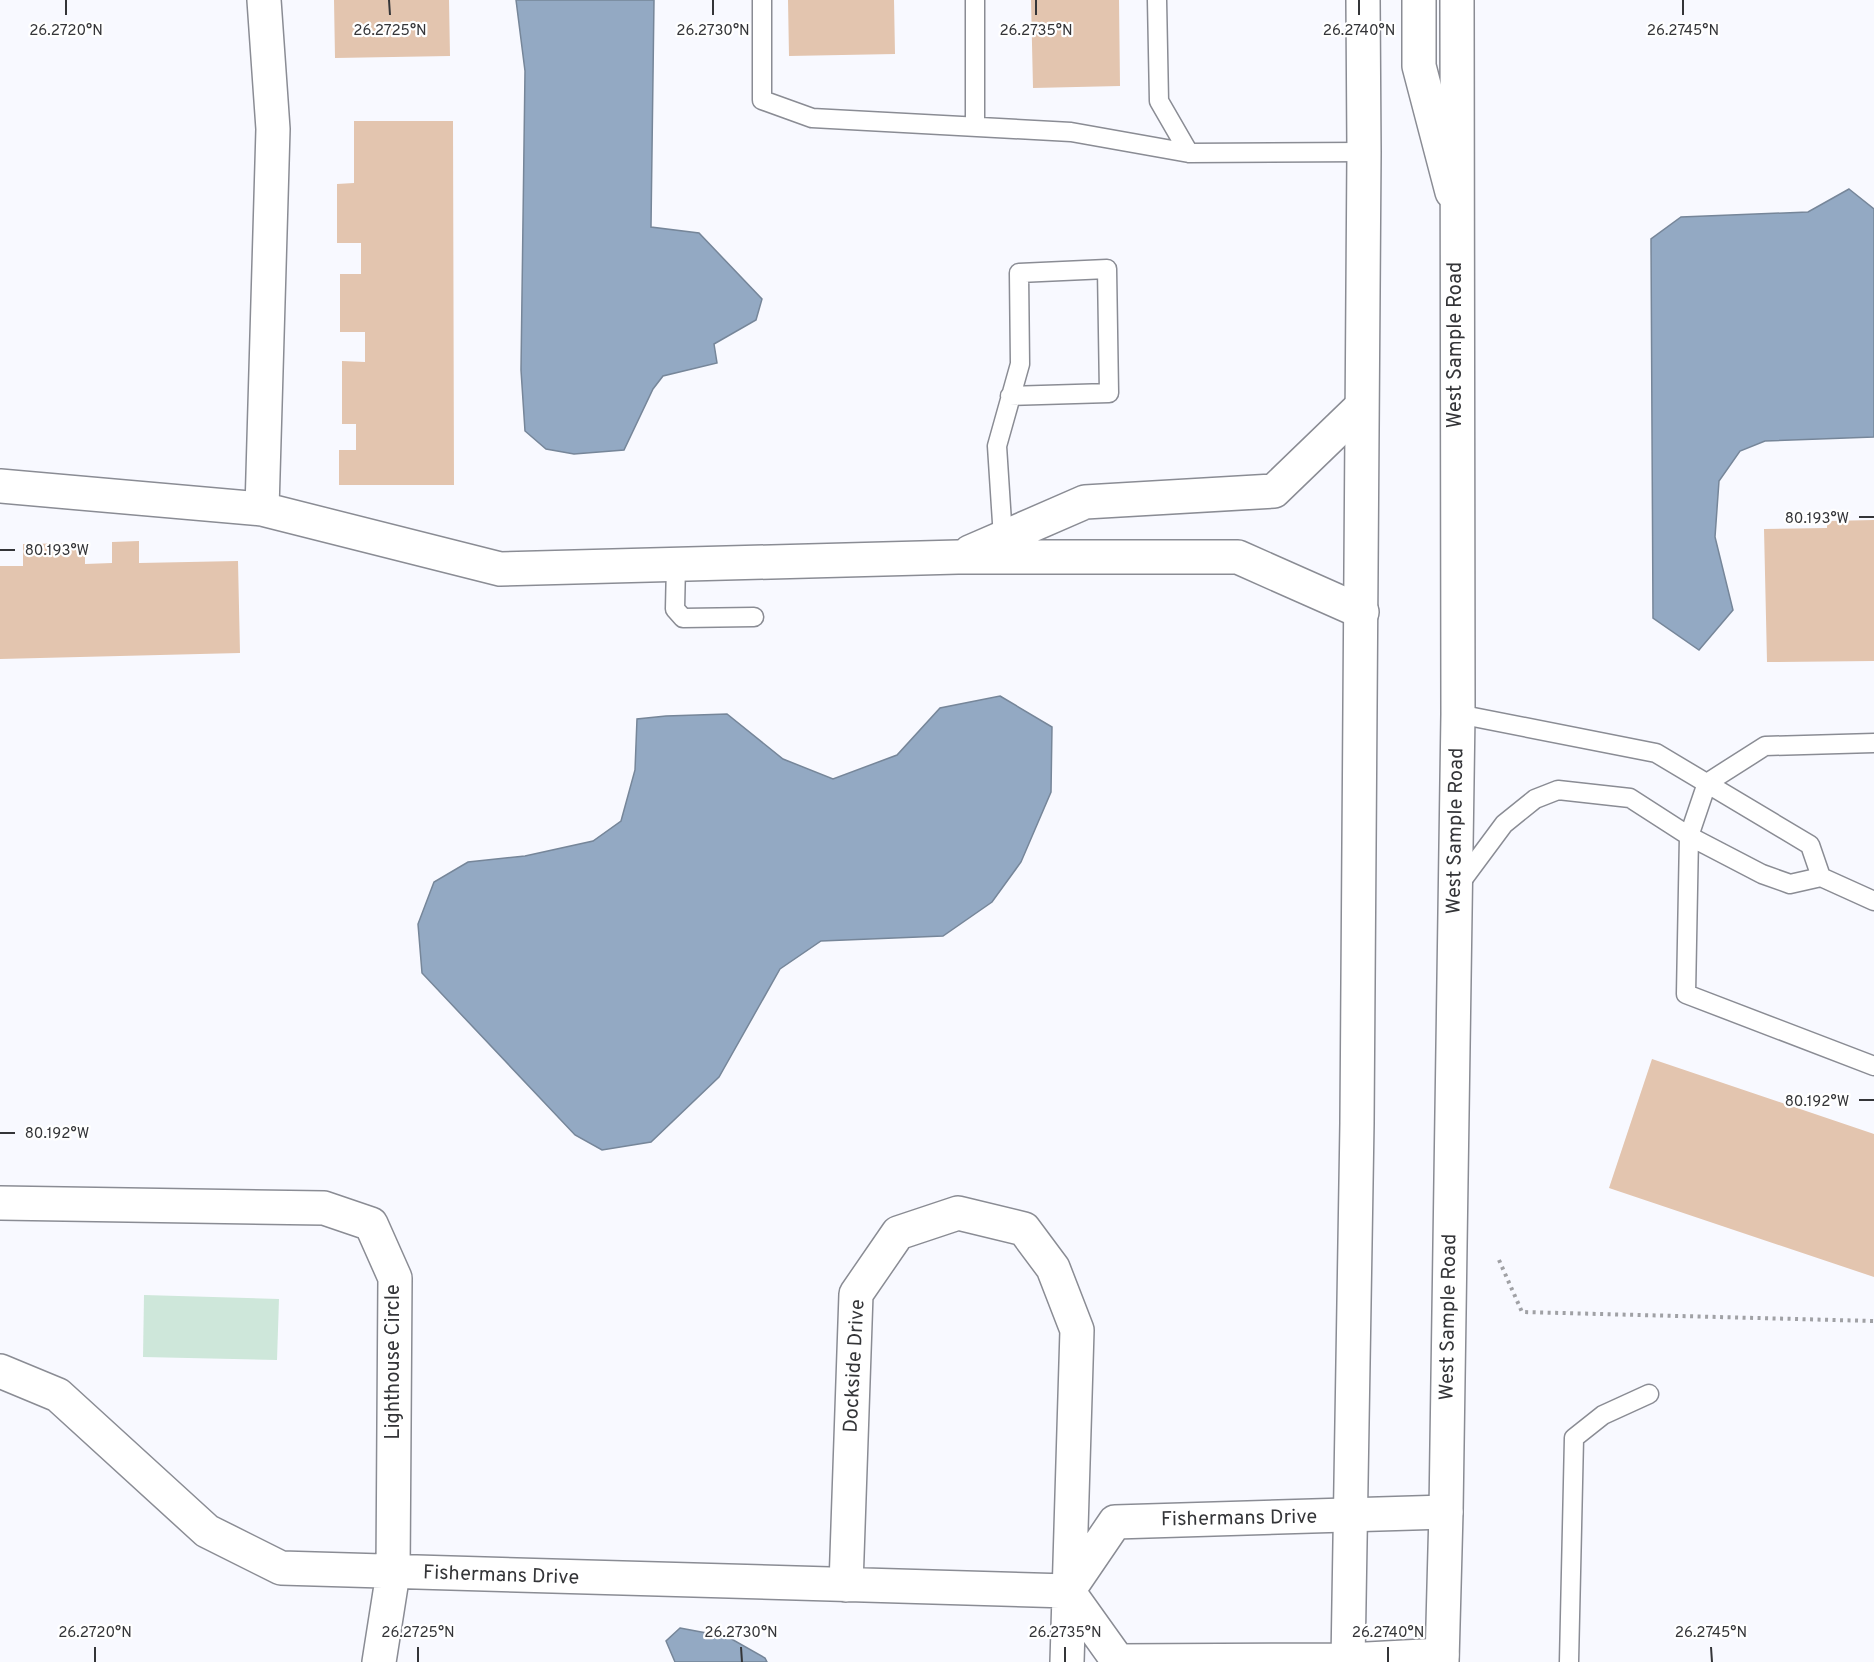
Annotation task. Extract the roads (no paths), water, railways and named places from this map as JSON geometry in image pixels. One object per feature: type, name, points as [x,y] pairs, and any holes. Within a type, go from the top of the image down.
[{"type":"street","points":[[262,508],[273,129],[264,0]]},
{"type":"street","points":[[1348,1661],[1352,1516],[1362,612],[1363,0]]},
{"type":"street","points":[[1419,0],[1419,66],[1456,208]]},
{"type":"street","name":"West Sample Road","points":[[1442,1659],[1458,714],[1457,0]]},
{"type":"street","points":[[958,557],[1085,502],[1274,491],[1361,407]]},
{"type":"street","points":[[0,486],[262,508],[500,568],[958,557],[1238,557],[1362,612]]},
{"type":"street","name":"Lighthouse Circle","points":[[0,1203],[324,1208],[370,1224],[395,1278],[393,1573],[379,1662]]},
{"type":"street","name":"Dockside Drive","points":[[846,1585],[856,1294],[898,1233],[958,1214],[1024,1229],[1053,1268],[1077,1330],[1067,1662]]},
{"type":"street","name":"Fishermans Drive","points":[[0,1371],[58,1395],[207,1532],[281,1568],[1068,1591],[1116,1522],[1446,1512]]},
{"type":"street","points":[[1068,1591],[1118,1661],[1442,1659]]},
{"type":"lane","points":[[762,0],[762,100],[812,118],[1071,132],[1189,153],[1364,152]]},
{"type":"lane","points":[[975,0],[975,127]]},
{"type":"lane","points":[[1157,0],[1159,101],[1189,153]]},
{"type":"lane","points":[[1003,538],[997,446],[1010,396],[1020,364],[1019,273],[1107,269],[1109,393],[1010,396]]},
{"type":"lane","points":[[676,564],[675,609],[683,618],[754,617]]},
{"type":"lane","points":[[1458,714],[1656,753],[1810,845],[1821,877]]},
{"type":"lane","points":[[1874,743],[1765,746],[1707,783],[1689,836],[1686,994],[1874,1066]]},
{"type":"lane","points":[[1456,889],[1504,824],[1535,799],[1558,790],[1630,798],[1689,836],[1762,874],[1790,884],[1821,877],[1874,901]]},
{"type":"lane","points":[[1569,1662],[1574,1438],[1603,1415],[1649,1394]]},
{"type":"water","points":[[516,0],[654,0],[651,227],[699,233],[762,299],[756,320],[714,344],[717,363],[663,376],[653,389],[624,450],[574,454],[546,449],[525,431],[521,370],[525,71]]},
{"type":"water","points":[[1849,189],[1874,209],[1874,437],[1765,441],[1740,451],[1719,481],[1715,537],[1733,610],[1699,650],[1653,618],[1651,239],[1681,217],[1808,212]]},
{"type":"water","points":[[1000,696],[1052,727],[1051,792],[1021,862],[992,902],[943,936],[821,941],[780,969],[719,1077],[651,1142],[602,1150],[575,1135],[422,973],[418,924],[434,882],[468,862],[525,856],[593,841],[621,821],[635,770],[637,719],[727,714],[783,759],[833,779],[897,755],[940,708]]},
{"type":"water","points":[[680,1628],[728,1637],[765,1658],[767,1662],[675,1662],[666,1641]]}]
